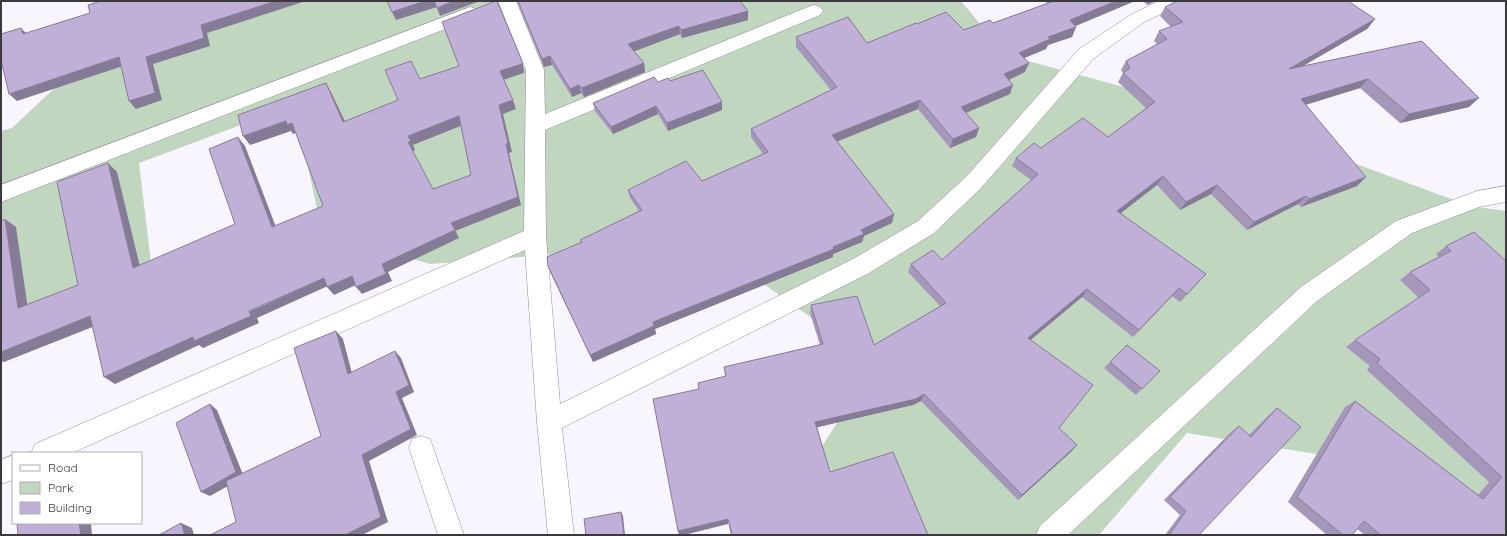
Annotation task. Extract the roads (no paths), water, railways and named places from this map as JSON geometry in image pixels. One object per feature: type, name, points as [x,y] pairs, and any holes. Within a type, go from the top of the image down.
[{"type":"street","points":[[1,194],[501,1]]},
{"type":"street","points":[[507,1],[535,70],[535,236],[549,422],[561,535]]},
{"type":"street","points":[[549,422],[861,266],[926,227],[974,182],[1086,54],[1138,18],[1174,1]]},
{"type":"street","points":[[536,126],[814,11]]},
{"type":"street","points":[[1049,535],[1308,294],[1404,227],[1477,199],[1506,194]]},
{"type":"street","points":[[46,452],[535,236]]},
{"type":"street","points":[[421,448],[451,535]]},
{"type":"street","points":[[1,472],[12,466]]}]
